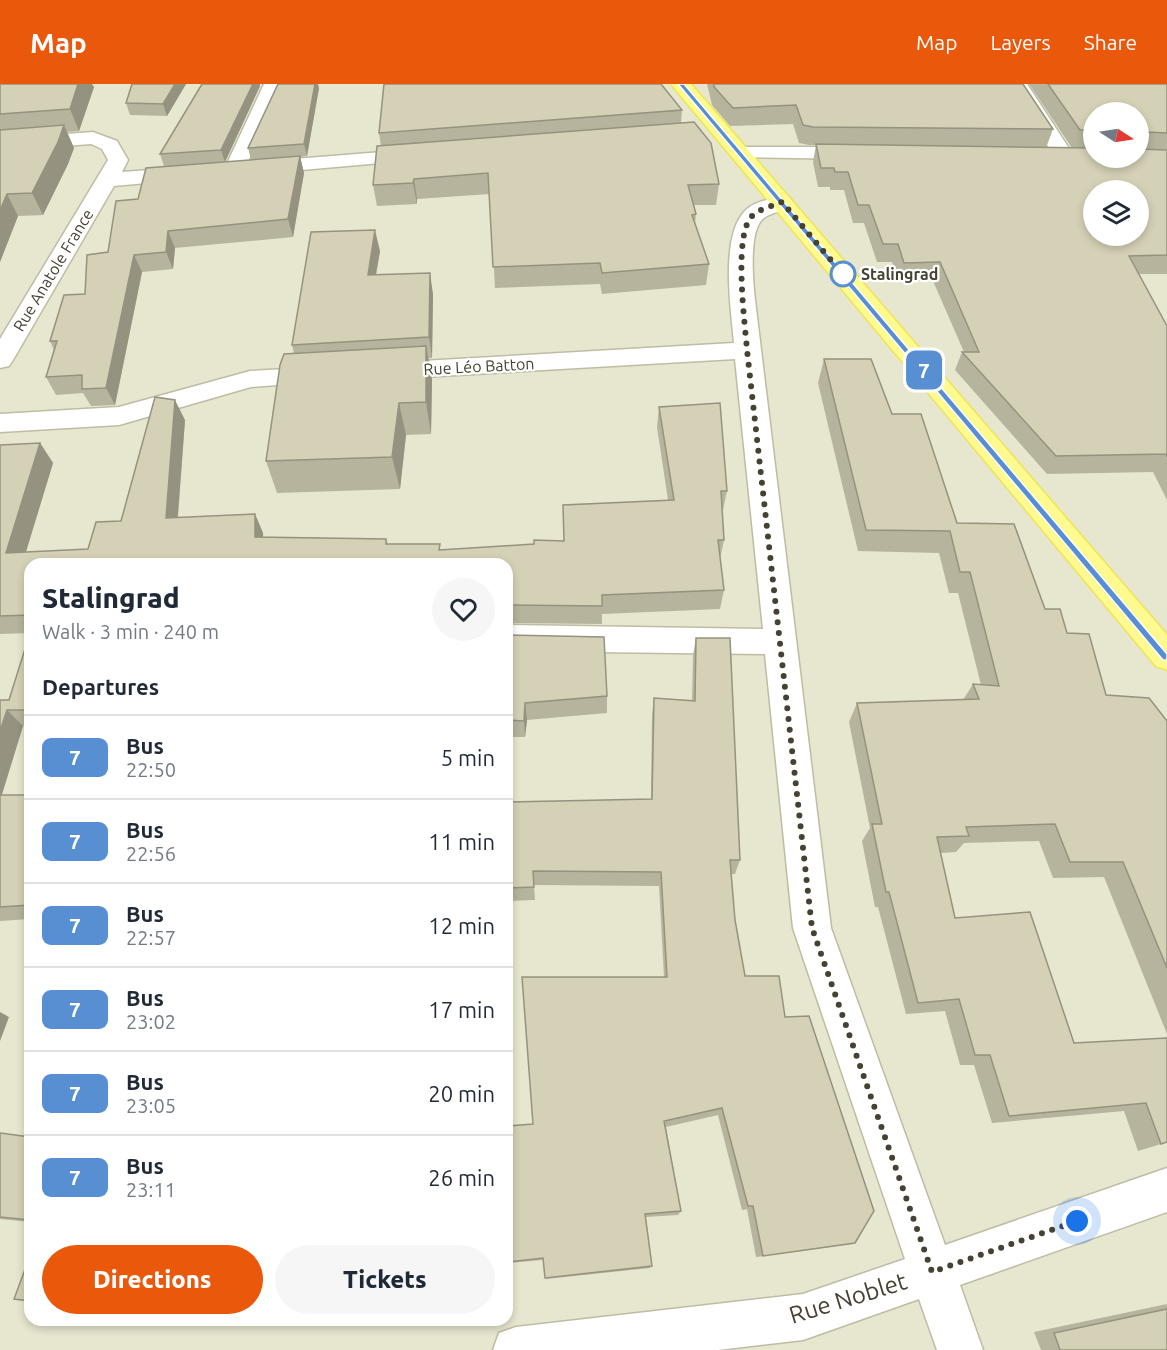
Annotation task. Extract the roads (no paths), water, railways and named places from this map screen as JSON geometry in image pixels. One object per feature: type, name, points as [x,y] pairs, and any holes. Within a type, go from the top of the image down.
[{"type":"main road","points":[[681,84],[710,133],[740,153],[1167,657]]},
{"type":"street","points":[[234,170],[274,84]]},
{"type":"street","points":[[1017,84],[1074,156],[1041,156]]},
{"type":"street","name":"Rue Anatole France","points":[[0,145],[93,138],[110,145],[118,160],[0,360]]},
{"type":"street","points":[[740,153],[876,154]]},
{"type":"street","points":[[106,180],[436,154]]},
{"type":"street","points":[[782,202],[753,215],[746,224],[742,241],[747,350],[812,928],[960,1350]]},
{"type":"street","name":"Rue Léo Batton","points":[[0,423],[119,416],[250,379],[747,350]]},
{"type":"street","points":[[513,638],[780,642]]},
{"type":"street","name":"Rue Noblet","points":[[516,1350],[803,1317],[1167,1190]]},
{"type":"place","name":"Stalingrad","points":[[843,274]]}]
